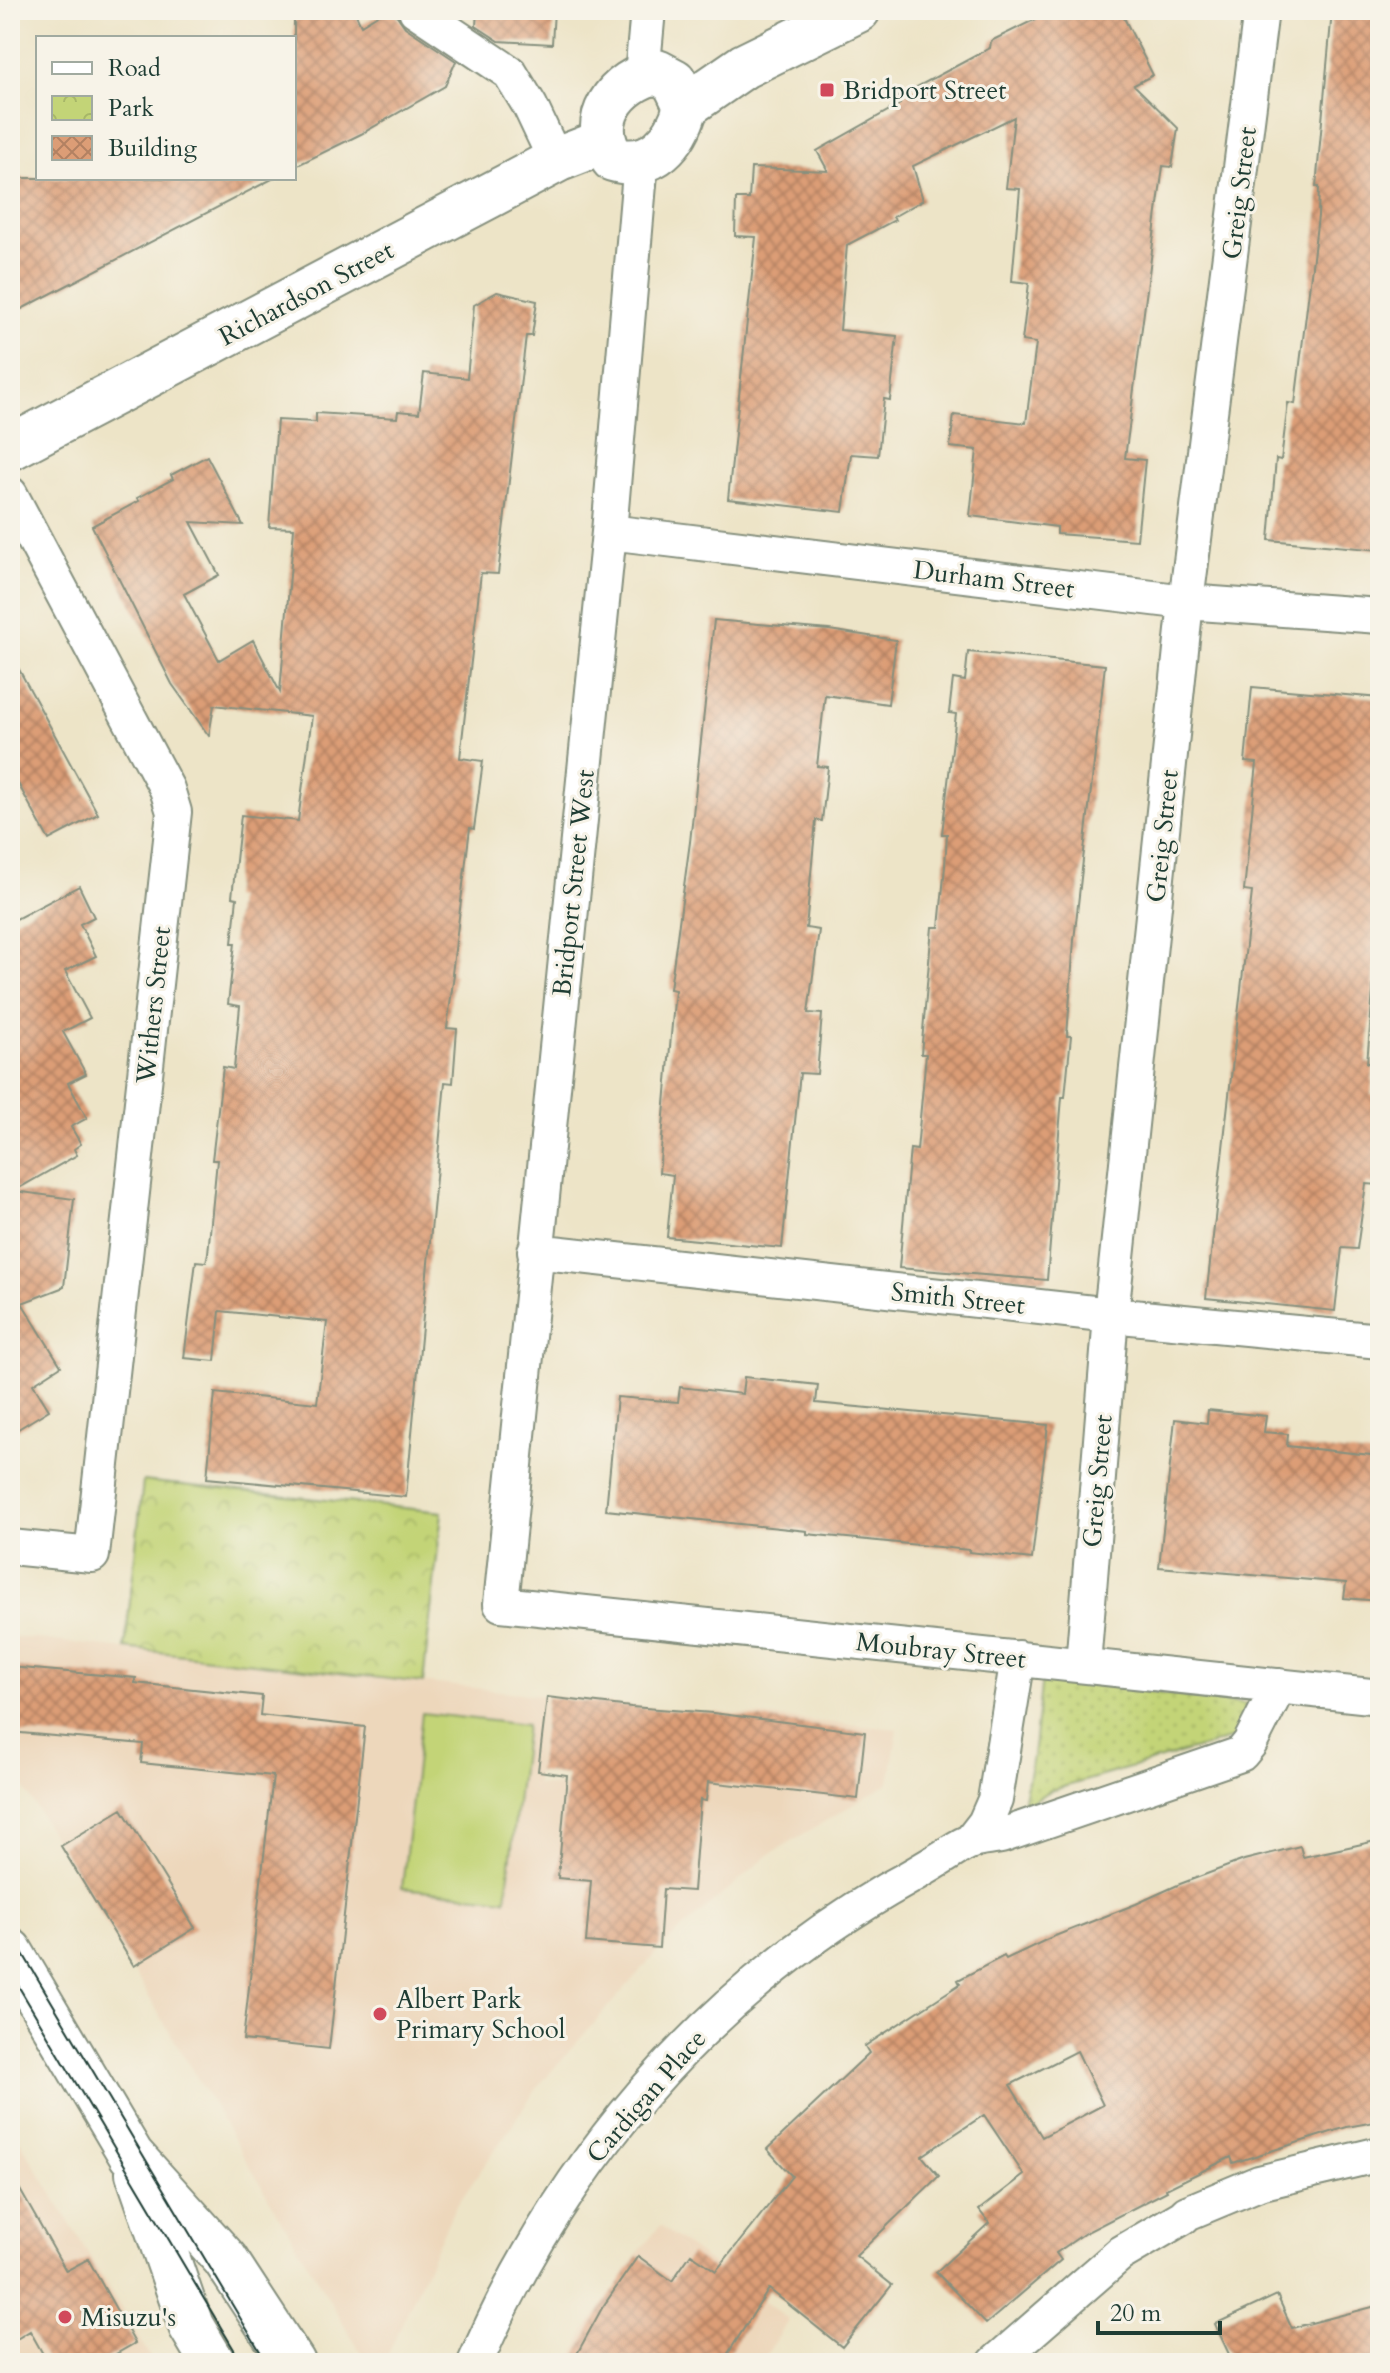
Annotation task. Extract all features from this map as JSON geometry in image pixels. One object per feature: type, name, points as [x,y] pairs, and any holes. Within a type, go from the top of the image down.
[{"type":"street","points":[[416,10],[512,75],[556,161]]},
{"type":"street","points":[[642,75],[648,10]]},
{"type":"street","points":[[686,106],[674,81],[657,72],[642,75],[617,93],[606,115],[622,152],[654,157],[675,135],[686,106],[744,66],[858,10]]},
{"type":"street","name":"Greig Street","points":[[1083,1665],[1111,1315],[1186,602],[1261,10]]},
{"type":"street","name":"Richardson Street","points":[[10,448],[556,161],[622,152]]},
{"type":"street","name":"Bridport Street West","points":[[501,1604],[609,532],[622,152]]},
{"type":"street","name":"Withers Street","points":[[10,494],[167,789],[174,812],[92,1555],[10,1547]]},
{"type":"street","name":"Durham Street","points":[[609,532],[1186,602],[1380,616]]},
{"type":"street","name":"Smith Street","points":[[535,1251],[1111,1315],[1380,1341]]},
{"type":"street","name":"Moubray Street","points":[[501,1604],[1380,1697]]},
{"type":"street","name":"Cardigan Place","points":[[971,1841],[985,1823],[995,1800],[1018,1658]]},
{"type":"street","name":"Cardigan Place","points":[[475,2363],[506,2293],[556,2208],[599,2148],[666,2065],[718,2015],[813,1938],[852,1911],[971,1841],[1022,1829],[1237,1756],[1250,1743],[1279,1686]]},
{"type":"street","points":[[10,1951],[131,2155],[191,2326],[213,2363]]},
{"type":"street","points":[[995,2363],[1120,2254],[1187,2213],[1259,2183],[1380,2154]]},
{"type":"street","points":[[131,2155],[225,2259],[293,2363]]},
{"type":"shaded area","name":"Albert Park Primary School","points":[[10,1636],[545,1696],[536,1784],[596,1792],[706,1801],[715,1712],[898,1729],[889,1783],[770,1854],[663,1945],[540,2084],[453,2211],[384,2363],[367,2363],[10,1764]]},
{"type":"shaded area","points":[[10,2124],[154,2363],[15,2363],[10,2360]]},
{"type":"shaded area","points":[[660,2226],[789,2320],[761,2363],[570,2363],[584,2333]]},
{"type":"green space","points":[[143,1481],[442,1512],[423,1683],[125,1648]]},
{"type":"green space","points":[[1042,1678],[1249,1705],[1238,1737],[1049,1791],[1022,1808],[1033,1756]]},
{"type":"green space","points":[[422,1713],[526,1725],[506,1899],[402,1888]]},
{"type":"building","points":[[294,10],[354,10],[361,25],[386,10],[393,10],[405,27],[456,61],[445,86],[361,134],[296,166]]},
{"type":"building","points":[[477,10],[554,10],[552,44],[499,41],[476,26]]},
{"type":"building","points":[[1054,10],[1120,10],[1153,75],[1134,85],[1178,128],[1172,167],[1163,166],[1125,458],[1145,460],[1137,540],[1057,534],[1057,527],[970,516],[977,450],[950,447],[954,415],[1026,423],[1036,343],[1022,341],[1029,283],[1012,281],[1020,189],[1006,188],[1014,117],[913,166],[923,200],[893,217],[895,220],[847,245],[840,330],[897,336],[890,400],[884,399],[878,456],[851,454],[843,512],[728,499],[756,237],[735,236],[736,199],[749,199],[751,168],[828,171],[817,151],[900,104],[898,97],[990,48],[991,41]]},
{"type":"building","points":[[1332,11],[1380,15],[1380,550],[1269,540],[1276,459],[1281,460],[1288,403],[1295,404],[1318,216],[1319,187],[1316,187]]},
{"type":"building","points":[[10,178],[270,180],[10,315]]},
{"type":"building","points":[[497,292],[537,301],[532,336],[526,336],[498,574],[481,573],[460,758],[483,761],[474,829],[470,828],[452,974],[447,1028],[457,1029],[453,1083],[445,1082],[406,1497],[207,1478],[215,1393],[317,1403],[327,1322],[220,1311],[215,1361],[184,1358],[196,1261],[206,1262],[208,1253],[217,1160],[212,1160],[223,1067],[234,1069],[240,1006],[228,1004],[237,898],[232,897],[241,815],[298,821],[312,716],[214,705],[209,736],[172,684],[92,526],[139,501],[137,498],[173,479],[171,475],[207,456],[243,525],[191,522],[219,575],[184,594],[219,660],[253,640],[280,692],[294,528],[269,527],[277,420],[316,422],[316,413],[397,418],[398,411],[419,413],[424,373],[467,378],[474,305]]},
{"type":"building","points":[[714,620],[829,630],[896,640],[888,704],[825,695],[817,766],[828,767],[822,821],[816,820],[806,928],[819,930],[808,1013],[822,1014],[817,1074],[800,1073],[782,1248],[667,1237],[673,1175],[659,1173],[675,990],[670,989],[690,842]]},
{"type":"building","points":[[968,652],[1105,665],[1074,940],[1067,1036],[1071,1036],[1065,1097],[1062,1097],[1047,1280],[899,1268],[910,1149],[917,1150],[926,1054],[921,1054],[932,927],[939,927],[945,866],[947,834],[942,834],[956,714],[949,713],[953,679],[965,681]]},
{"type":"building","points":[[10,653],[98,814],[49,840],[10,769]]},
{"type":"building","points":[[1252,687],[1380,698],[1380,909],[1367,1063],[1374,1064],[1371,1095],[1380,1096],[1380,1185],[1366,1184],[1357,1249],[1342,1248],[1335,1311],[1206,1298],[1252,892],[1244,891],[1257,763],[1245,762]]},
{"type":"building","points":[[79,886],[94,917],[80,924],[96,956],[65,971],[90,1018],[63,1032],[86,1074],[68,1083],[87,1118],[71,1127],[81,1144],[74,1149],[77,1155],[14,1191],[74,1199],[64,1287],[22,1303],[61,1366],[33,1384],[49,1410],[10,1434],[10,922]]},
{"type":"building","points":[[744,1377],[818,1385],[816,1403],[1048,1425],[1032,1559],[606,1510],[617,1397],[678,1402],[680,1387],[742,1394]]},
{"type":"building","points":[[1208,1410],[1266,1416],[1264,1432],[1288,1434],[1287,1446],[1380,1456],[1380,1601],[1344,1598],[1346,1583],[1159,1567],[1175,1419],[1207,1423]]},
{"type":"building","points":[[10,1667],[136,1678],[135,1683],[262,1696],[260,1715],[365,1727],[329,2049],[243,2040],[273,1776],[141,1763],[143,1744],[10,1732]]},
{"type":"building","points":[[547,1697],[865,1732],[858,1799],[708,1782],[706,1801],[700,1800],[693,1891],[663,1889],[659,1948],[586,1942],[591,1881],[558,1878],[567,1775],[538,1771]]},
{"type":"building","points":[[122,1809],[195,1928],[134,1966],[61,1846]]},
{"type":"building","points":[[1380,1840],[1380,2121],[1347,2127],[1233,2163],[1231,2157],[1166,2189],[1085,2233],[1056,2253],[1061,2260],[986,2324],[936,2272],[989,2223],[979,2210],[1024,2175],[984,2115],[922,2156],[939,2176],[856,2256],[892,2285],[842,2347],[769,2289],[722,2363],[572,2363],[602,2308],[638,2256],[672,2281],[691,2254],[716,2271],[792,2176],[767,2149],[869,2053],[865,2046],[960,1984],[958,1980],[1004,1956],[1006,1959],[1050,1938],[1244,1860],[1300,1846],[1303,1857]],"holes":[[[1077,2051],[1103,2105],[1042,2137],[1010,2085]]]},
{"type":"building","name":"Misuzu's","points":[[10,2172],[66,2271],[88,2259],[135,2343],[100,2363],[48,2363],[30,2331],[10,2343]]},
{"type":"building","points":[[1277,2295],[1292,2328],[1380,2305],[1380,2363],[1233,2363],[1215,2324]]},
{"type":"tram line","points":[[10,1932],[267,2363]]},
{"type":"tram line","points":[[10,1972],[242,2363]]},
{"type":"place","name":"Bridport Street","points":[[827,90]]},
{"type":"place","name":"Albert Park Primary School","points":[[380,2014]]},
{"type":"place","name":"Misuzu's","points":[[65,2317]]}]
